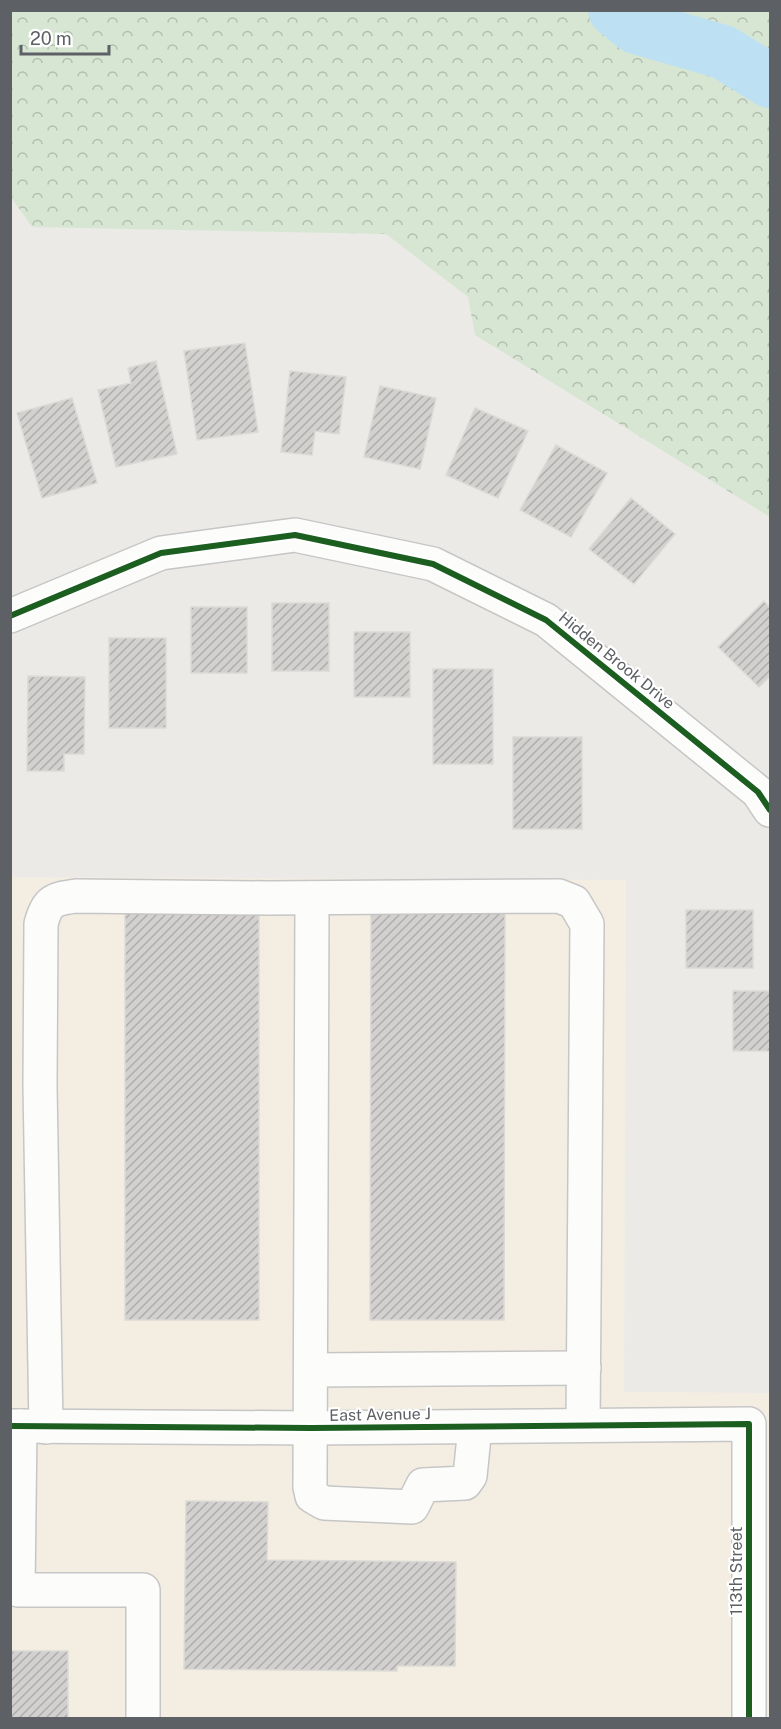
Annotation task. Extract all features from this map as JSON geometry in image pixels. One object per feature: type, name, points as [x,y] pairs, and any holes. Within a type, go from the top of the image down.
[{"type":"street","name":"Hidden Brook Drive","points":[[10,616],[161,553],[295,536],[434,564],[546,620],[758,792],[771,810]]},
{"type":"street","points":[[143,1719],[143,1590],[18,1590],[40,1086],[41,924],[44,912],[50,903],[58,898],[76,896],[312,898],[559,896],[574,902],[586,924],[583,1425]]},
{"type":"street","points":[[312,898],[310,1487],[312,1496],[324,1503],[412,1507],[423,1485],[465,1484],[470,1476],[475,1427]]},
{"type":"street","points":[[311,1370],[584,1368]]},
{"type":"street","name":"East Avenue J","points":[[25,1426],[311,1428],[749,1424]]},
{"type":"street","name":"113th Street","points":[[749,1424],[749,1719]]},
{"type":"shaded area","points":[[11,877],[626,880],[624,1392],[770,1393],[770,1718],[11,1718]]},
{"type":"green space","points":[[10,11],[770,11],[770,517],[475,335],[468,297],[386,234],[32,227],[11,197]]},
{"type":"building","points":[[245,343],[258,432],[197,440],[184,351]]},
{"type":"building","points":[[156,361],[177,454],[116,467],[98,390],[131,383],[128,368]]},
{"type":"building","points":[[290,371],[346,377],[339,434],[315,431],[312,455],[281,452]]},
{"type":"building","points":[[380,386],[436,398],[420,469],[364,457]]},
{"type":"building","points":[[72,398],[97,483],[42,498],[17,413]]},
{"type":"building","points":[[475,408],[528,431],[498,498],[446,475]]},
{"type":"building","points":[[556,445],[607,473],[571,537],[520,510]]},
{"type":"building","points":[[631,498],[675,534],[634,584],[589,549]]},
{"type":"building","points":[[764,601],[770,608],[770,676],[759,687],[718,647]]},
{"type":"building","points":[[272,603],[329,603],[329,671],[272,671]]},
{"type":"building","points":[[191,607],[247,607],[247,673],[191,673]]},
{"type":"building","points":[[354,632],[410,632],[410,697],[354,697]]},
{"type":"building","points":[[109,638],[166,638],[166,728],[109,728]]},
{"type":"building","points":[[433,669],[493,669],[493,764],[433,764]]},
{"type":"building","points":[[28,676],[85,677],[84,754],[64,754],[64,771],[27,771]]},
{"type":"building","points":[[513,737],[582,737],[582,829],[513,829]]},
{"type":"building","points":[[686,910],[753,910],[753,968],[686,968]]},
{"type":"building","points":[[371,911],[505,911],[504,1320],[370,1320]]},
{"type":"building","points":[[125,912],[259,912],[259,1320],[125,1320]]},
{"type":"building","points":[[733,991],[770,991],[770,1051],[733,1051]]},
{"type":"building","points":[[186,1501],[268,1502],[267,1560],[456,1562],[455,1666],[397,1666],[397,1671],[184,1669]]},
{"type":"building","points":[[10,1651],[68,1651],[68,1718],[10,1718]]},
{"type":"waterway","points":[[615,10],[636,27],[723,52],[770,81]]},
{"type":"cycle path","points":[[10,616],[161,553],[295,535],[433,564],[546,620],[758,792],[770,810]]},
{"type":"cycle path","points":[[10,1426],[311,1428],[749,1424],[749,1718]]}]
